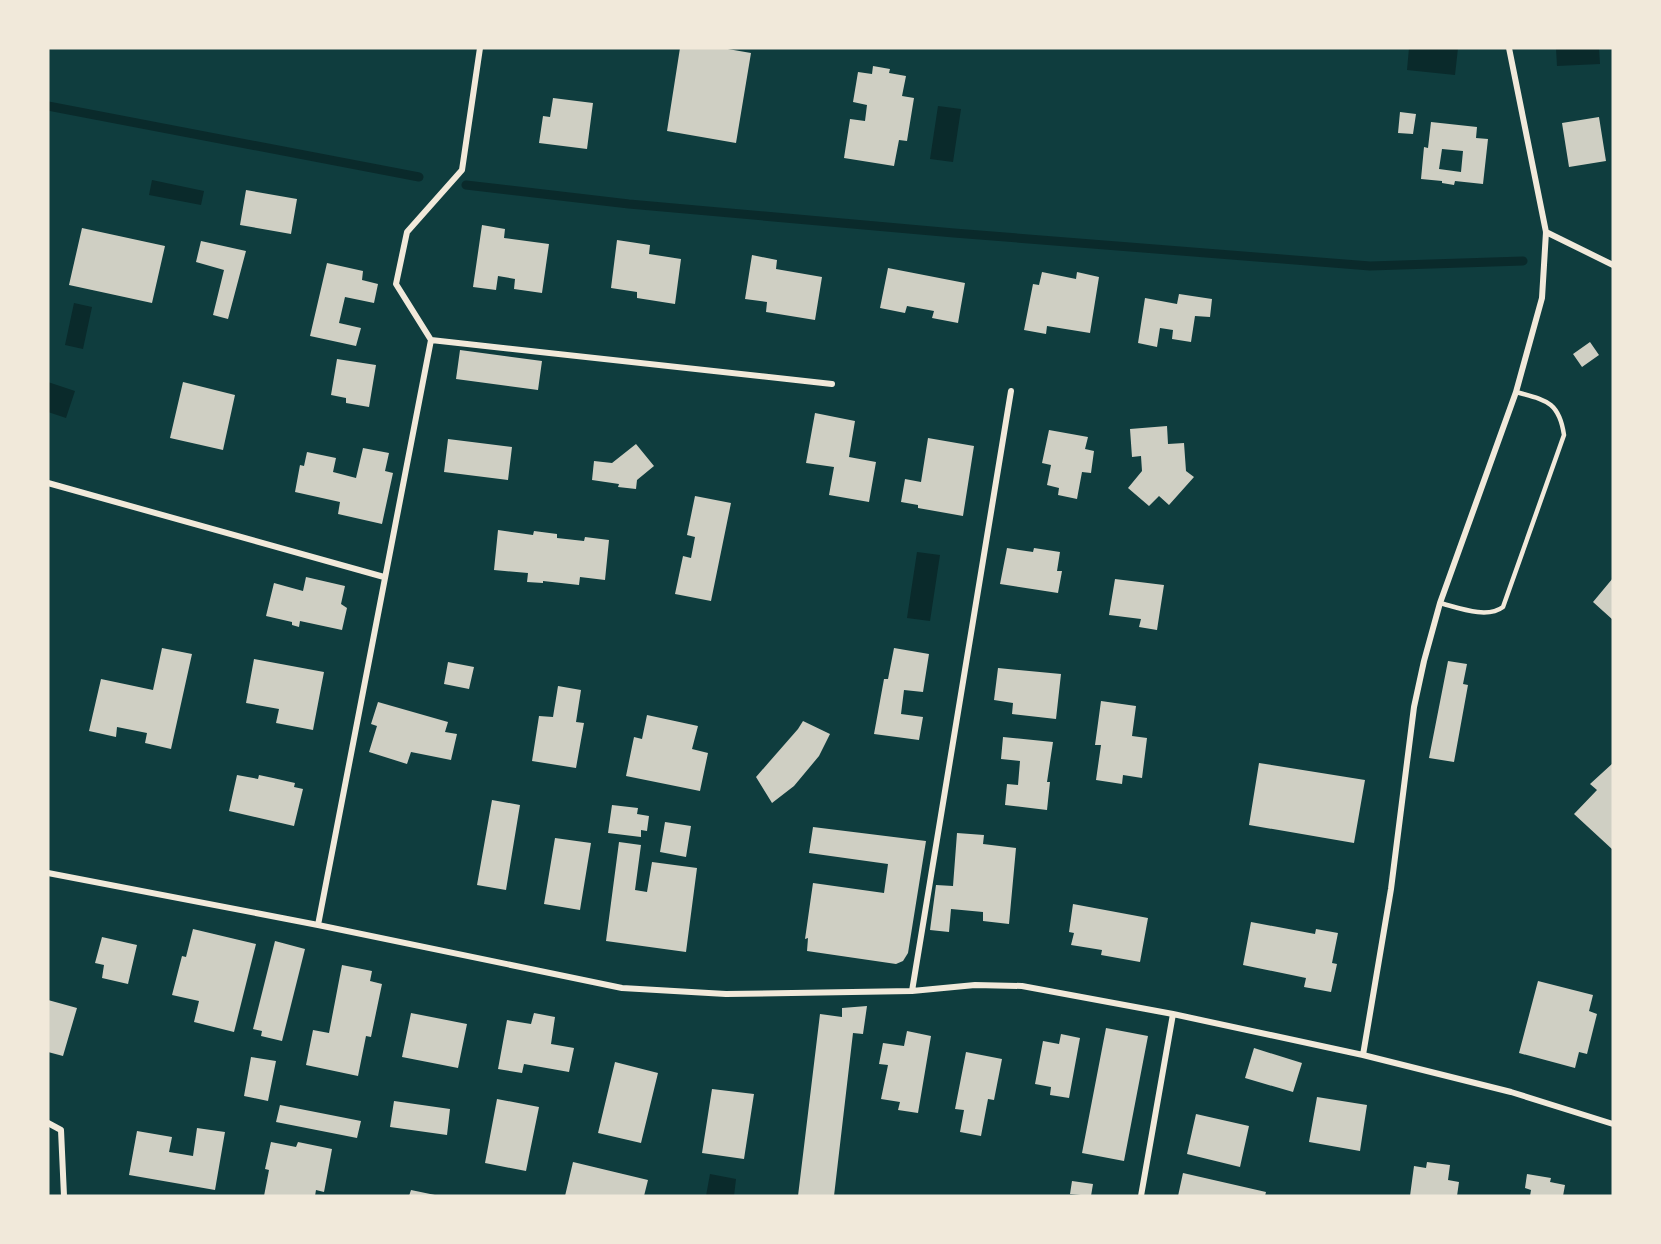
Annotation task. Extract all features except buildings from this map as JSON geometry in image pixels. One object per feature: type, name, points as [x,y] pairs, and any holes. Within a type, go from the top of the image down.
[{"type":"street","points":[[318,925],[431,340],[396,284],[407,232],[462,170],[480,48]]},
{"type":"street","points":[[1363,1055],[1391,889],[1414,707],[1440,603],[1516,392],[1542,298],[1546,232],[1509,48]]},
{"type":"street","points":[[1546,232],[1613,265]]},
{"type":"street","points":[[431,340],[832,384]]},
{"type":"street","points":[[912,991],[1011,392]]},
{"type":"street","points":[[48,483],[384,577]]},
{"type":"street","points":[[48,873],[318,925],[622,988],[726,994],[912,991],[975,985],[1022,986],[1173,1014],[1363,1055],[1511,1092],[1613,1124]]},
{"type":"street","points":[[1140,1196],[1173,1014]]},
{"type":"street","points":[[48,1123],[61,1130],[64,1196]]},
{"type":"lane","points":[[1440,603],[1466,610],[1487,612],[1496,612],[1503,607],[1564,435],[1562,420],[1554,408],[1544,400],[1516,392]]},
{"type":"water","points":[[1409,48],[1458,48],[1455,75],[1407,70]]},
{"type":"water","points":[[1556,48],[1599,48],[1600,64],[1557,66]]},
{"type":"water","points":[[938,106],[961,109],[953,162],[930,159]]},
{"type":"water","points":[[152,180],[204,191],[201,205],[149,195]]},
{"type":"water","points":[[74,303],[92,307],[83,349],[65,345]]},
{"type":"water","points":[[48,382],[75,391],[66,418],[48,412]]},
{"type":"water","points":[[917,552],[940,555],[930,621],[907,618]]},
{"type":"water","points":[[710,1174],[736,1179],[734,1196],[706,1196]]},
{"type":"waterway","points":[[48,106],[419,177]]},
{"type":"waterway","points":[[466,185],[629,204],[954,233],[1370,266],[1523,261]]}]
